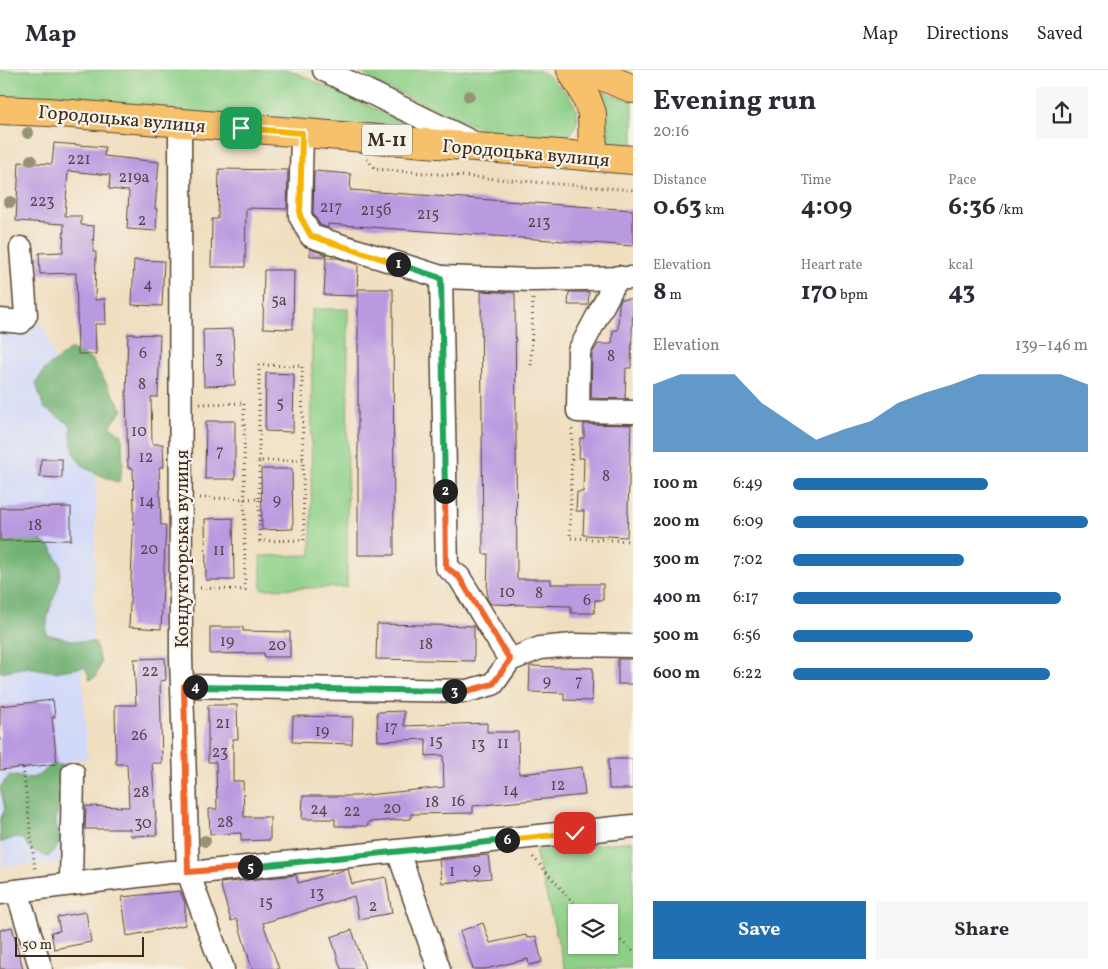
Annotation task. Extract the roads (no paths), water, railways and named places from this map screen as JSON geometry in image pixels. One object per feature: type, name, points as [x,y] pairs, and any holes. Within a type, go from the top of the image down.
[{"type":"main road","points":[[571,70],[584,92],[592,113],[593,157]]},
{"type":"main road","points":[[587,70],[620,81]]},
{"type":"main road","name":"Городоцька вулиця","points":[[0,110],[633,160]]},
{"type":"street","points":[[324,70],[343,76],[486,148]]},
{"type":"street","name":"Кондукторська вулиця","points":[[180,123],[181,657],[184,686],[188,872],[222,969]]},
{"type":"street","points":[[302,133],[300,216],[311,236],[441,278],[533,280],[626,277]]},
{"type":"street","points":[[0,320],[22,322],[26,315],[21,248]]},
{"type":"street","points":[[626,277],[579,351],[578,411],[633,412]]},
{"type":"street","points":[[441,278],[446,567],[459,577],[510,660]]},
{"type":"street","points":[[184,686],[467,691],[493,684],[510,660],[540,648],[573,644],[633,646]]},
{"type":"street","points":[[71,883],[73,773]]},
{"type":"street","points":[[41,969],[8,892],[71,883],[200,872],[633,826]]},
{"type":"street","points":[[401,851],[401,860],[439,969]]}]
